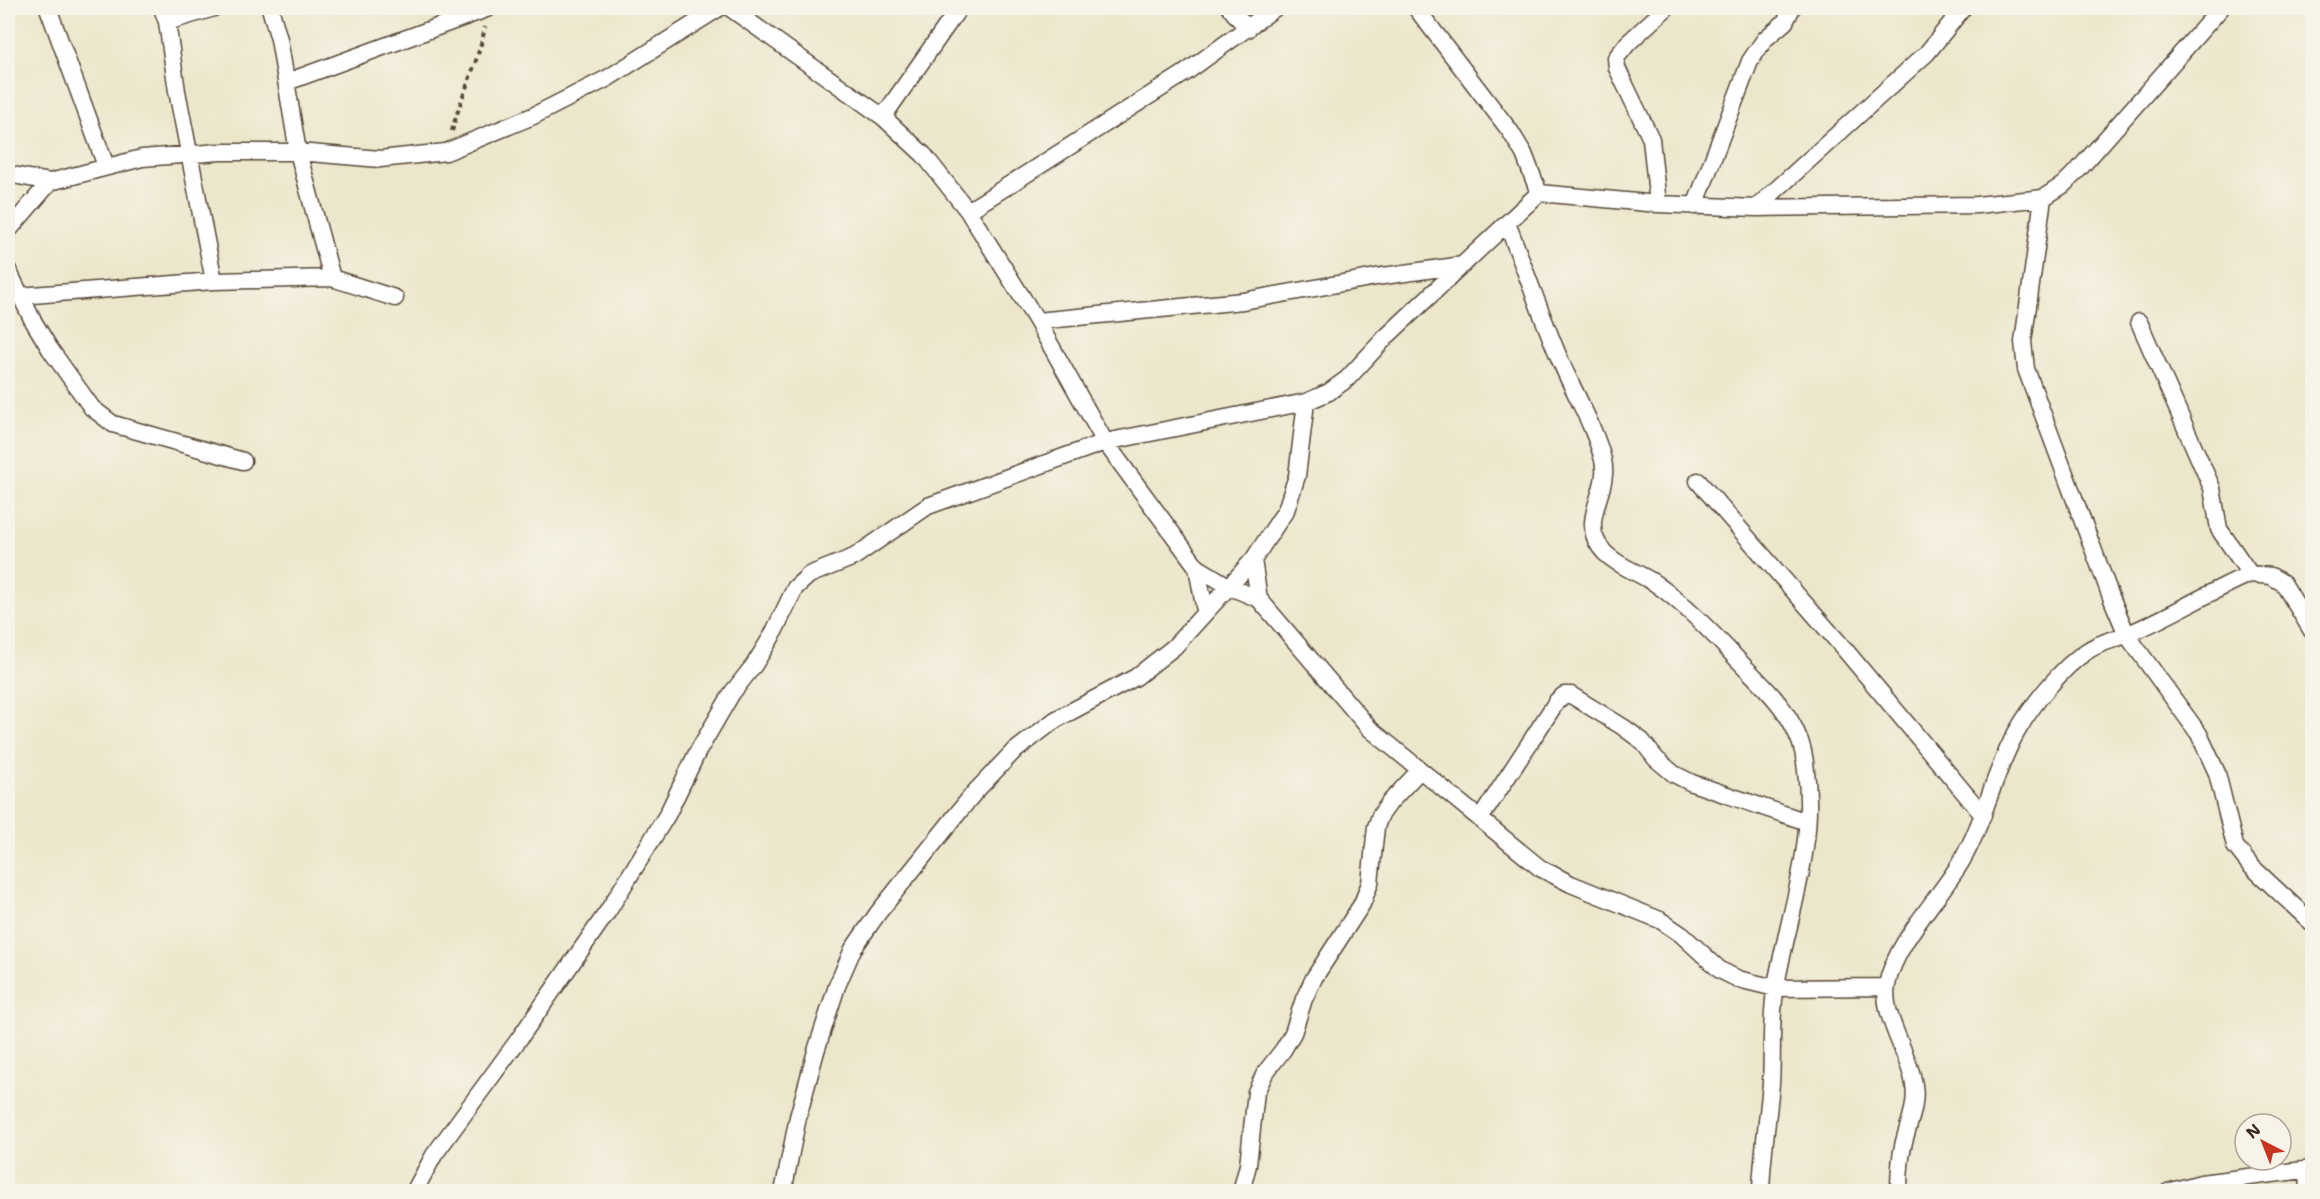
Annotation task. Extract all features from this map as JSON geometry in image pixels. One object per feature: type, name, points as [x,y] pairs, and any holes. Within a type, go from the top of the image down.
[{"type":"street","points":[[48,8],[106,166]]},
{"type":"street","points":[[214,8],[164,15],[214,281]]},
{"type":"street","points":[[270,8],[279,39],[298,153],[332,278]]},
{"type":"street","points":[[287,82],[489,8]]},
{"type":"street","points":[[8,174],[50,182],[142,158],[191,154],[298,153],[380,159],[446,152],[533,116],[608,78],[719,8]]},
{"type":"street","points":[[730,8],[883,117],[924,155],[968,212],[1037,321],[1105,442],[1197,567],[1259,599],[1369,728],[1540,868],[1571,884],[1660,920],[1682,935],[1720,970],[1738,979],[1775,988],[1886,987]]},
{"type":"street","points":[[883,117],[959,8]]},
{"type":"street","points":[[1230,8],[1248,28]]},
{"type":"street","points":[[968,212],[1185,73],[1275,8]]},
{"type":"street","points":[[1416,8],[1510,131],[1524,154],[1539,193]]},
{"type":"street","points":[[1658,204],[1651,139],[1617,68],[1616,58],[1628,43],[1666,8]]},
{"type":"street","points":[[1695,206],[1750,61],[1765,39],[1785,22],[1792,8]]},
{"type":"street","points":[[1756,208],[1927,53],[1963,8]]},
{"type":"street","points":[[414,1191],[434,1155],[519,1039],[608,911],[667,815],[696,753],[732,693],[754,665],[772,636],[795,588],[809,575],[854,557],[928,506],[1105,442],[1306,402],[1329,392],[1347,379],[1386,337],[1539,193],[1658,204],[1756,208],[1977,205],[2043,198],[2063,185],[2080,168],[2221,8]]},
{"type":"street","points":[[8,231],[50,182]]},
{"type":"street","points":[[2043,198],[2023,342],[2026,369],[2127,635],[2199,734],[2221,784],[2235,846],[2250,865],[2313,923]]},
{"type":"street","points":[[1508,223],[1558,356],[1598,445],[1604,464],[1602,484],[1592,520],[1594,537],[1605,553],[1679,601],[1780,704],[1798,734],[1806,771],[1807,822],[1803,863],[1775,988],[1771,1086],[1761,1191]]},
{"type":"street","points":[[1037,321],[1243,301],[1376,277],[1463,265]]},
{"type":"street","points":[[8,271],[19,296],[50,349],[92,408],[113,424],[243,461]]},
{"type":"street","points":[[19,296],[214,281],[332,278],[394,298]]},
{"type":"street","points":[[2139,322],[2212,488],[2219,529],[2250,574]]},
{"type":"street","points":[[783,1191],[804,1095],[837,986],[853,949],[878,913],[974,793],[1012,753],[1055,720],[1136,677],[1174,648],[1253,560],[1286,510],[1296,476],[1306,402]]},
{"type":"street","points":[[1698,481],[1846,651],[1983,815]]},
{"type":"street","points":[[1253,560],[1259,599]]},
{"type":"street","points":[[1197,567],[1205,611]]},
{"type":"street","points":[[1899,1191],[1905,1139],[1915,1106],[1914,1084],[1887,1006],[1886,987],[1894,960],[1961,861],[1983,815],[2015,733],[2033,708],[2060,675],[2085,652],[2104,641],[2127,635],[2250,574],[2271,576],[2283,583],[2313,631]]},
{"type":"street","points":[[1480,819],[1557,701],[1564,695],[1571,695],[1632,734],[1674,774],[1692,783],[1807,822]]},
{"type":"street","points":[[1241,1191],[1248,1165],[1256,1092],[1265,1072],[1293,1033],[1304,999],[1314,978],[1362,904],[1370,883],[1376,827],[1380,816],[1420,770]]},
{"type":"street","points":[[2168,1191],[2201,1183],[2310,1169],[2309,1191]]},
{"type":"path","points":[[446,152],[460,100],[481,45],[489,8]]}]
